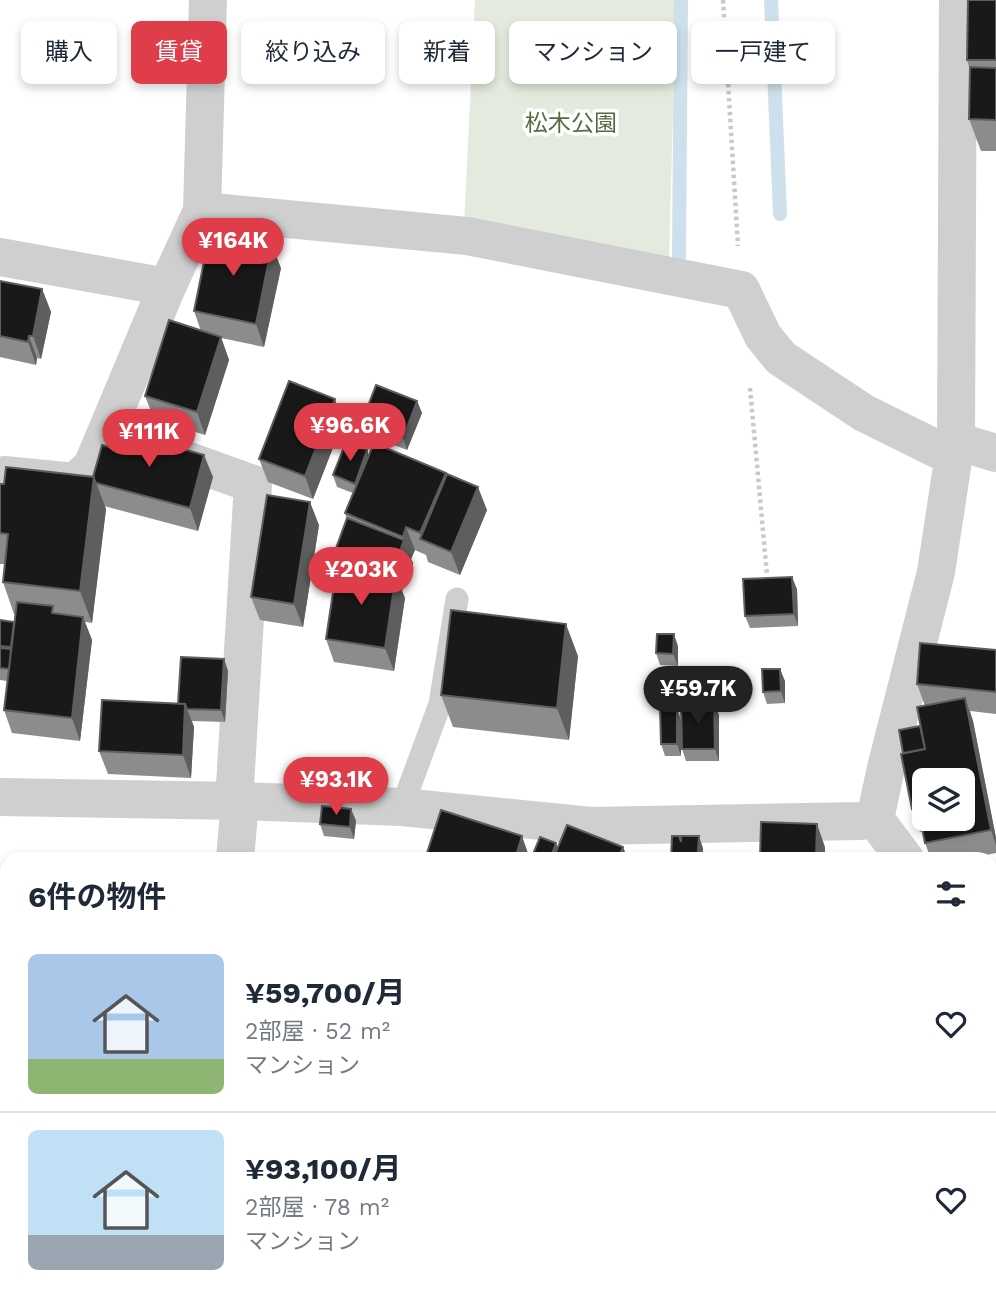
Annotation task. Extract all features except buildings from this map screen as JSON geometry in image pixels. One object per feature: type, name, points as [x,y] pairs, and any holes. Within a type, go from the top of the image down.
[{"type":"street","points":[[0,477],[4,475],[75,482],[92,466],[202,211],[208,0]]},
{"type":"street","points":[[900,852],[875,819],[936,572],[955,449],[957,0]]},
{"type":"street","points":[[202,211],[467,236],[741,290],[763,336],[780,358],[864,413],[955,449],[996,453]]},
{"type":"street","points":[[0,257],[167,287]]},
{"type":"street","points":[[106,432],[253,484],[235,852]]},
{"type":"street","points":[[0,797],[402,807],[591,826],[875,819]]},
{"type":"lane","points":[[402,807],[440,705],[457,599]]},
{"type":"green space","name":"松木公園","points":[[475,0],[676,0],[675,21],[509,21],[509,84],[674,84],[669,260],[464,225],[471,84],[495,84],[495,21],[474,21]]},
{"type":"waterway","points":[[679,257],[681,0]]},
{"type":"waterway","points":[[771,0],[780,214]]}]
